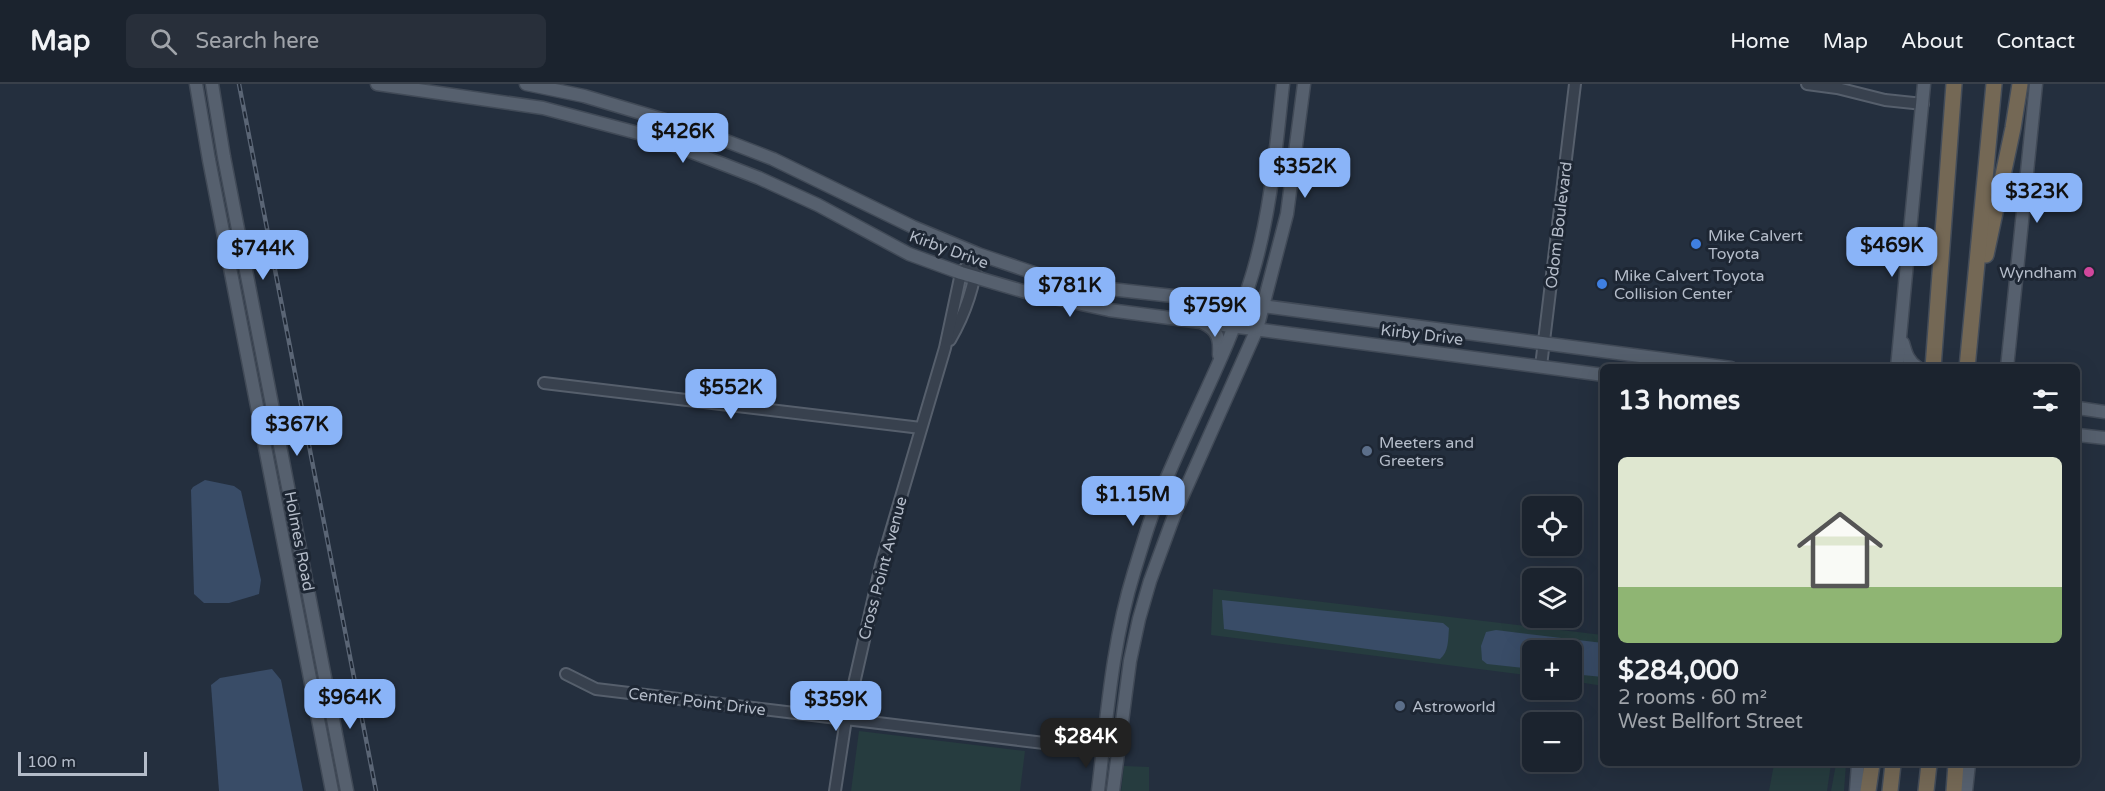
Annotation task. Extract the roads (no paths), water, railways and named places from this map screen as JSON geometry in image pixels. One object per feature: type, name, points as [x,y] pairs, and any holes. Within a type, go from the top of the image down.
[{"type":"highway","points":[[1934,364],[1954,84]]},
{"type":"highway","points":[[1967,364],[1994,84]]},
{"type":"highway","points":[[1970,325],[2013,128],[2020,84]]},
{"type":"highway","points":[[1868,791],[1872,766]]},
{"type":"highway","points":[[1890,791],[1893,766]]},
{"type":"highway","points":[[1926,791],[1929,766]]},
{"type":"highway","points":[[1954,791],[1956,766]]},
{"type":"main road","name":"Holmes Road","points":[[196,84],[332,791]]},
{"type":"main road","name":"Holmes Road","points":[[212,84],[245,268],[347,791]]},
{"type":"main road","name":"Kirby Drive","points":[[377,84],[409,86],[543,108],[653,137],[759,178],[818,205],[909,254],[975,278],[1089,307],[1600,374]]},
{"type":"main road","name":"Kirby Drive","points":[[526,84],[584,96],[695,129],[773,159],[913,227],[978,254],[1057,279],[1110,289],[1263,306],[1701,364]]},
{"type":"main road","points":[[1098,791],[1113,663],[1123,614],[1155,506],[1242,304],[1260,243],[1275,157],[1283,84]]},
{"type":"main road","points":[[1113,791],[1130,661],[1139,619],[1150,581],[1175,513],[1257,329],[1287,214],[1304,84]]},
{"type":"main road","points":[[1898,364],[1924,84]]},
{"type":"main road","points":[[2007,363],[2036,84]]},
{"type":"main road","points":[[579,117],[584,96]]},
{"type":"main road","points":[[688,150],[695,129]]},
{"type":"main road","points":[[1275,157],[1295,162]]},
{"type":"main road","points":[[818,205],[827,184]]},
{"type":"main road","points":[[231,272],[245,268]]},
{"type":"main road","points":[[1199,321],[1211,327],[1217,334],[1220,341],[1219,360]]},
{"type":"main road","points":[[1902,336],[1906,354],[1913,364]]},
{"type":"main road","points":[[2080,408],[2105,412]]},
{"type":"main road","points":[[2080,435],[2105,438]]},
{"type":"main road","points":[[1155,506],[1175,513]]},
{"type":"main road","points":[[299,624],[314,620]]},
{"type":"main road","points":[[1856,791],[1858,766]]},
{"type":"main road","points":[[1966,791],[1969,766]]},
{"type":"street","name":"Odom Boulevard","points":[[1541,366],[1575,84]]},
{"type":"street","points":[[1807,84],[1837,88],[1885,100],[1923,104]]},
{"type":"street","name":"Cross Point Avenue","points":[[834,791],[846,719],[881,565],[945,348],[961,273],[978,254]]},
{"type":"street","name":"Cross Point Avenue","points":[[945,348],[956,330],[975,278],[978,254]]},
{"type":"street","points":[[544,383],[921,428]]},
{"type":"street","name":"Center Point Drive","points":[[566,674],[596,689],[1119,752]]},
{"type":"water","points":[[205,480],[234,486],[241,491],[261,580],[259,594],[229,603],[204,603],[194,594],[191,490]]},
{"type":"water","points":[[1222,600],[1443,623],[1449,628],[1448,645],[1440,659],[1224,629]]},
{"type":"water","points":[[1496,630],[1578,640],[1522,640],[1522,668],[1487,664],[1482,660],[1481,646],[1486,632]]},
{"type":"water","points":[[1582,640],[1600,643],[1600,677],[1582,675]]},
{"type":"water","points":[[272,669],[281,680],[303,791],[219,791],[211,685],[220,678]]},
{"type":"railway","points":[[239,84],[376,791]]},
{"type":"place","name":"Mike Calvert Toyota","points":[[1696,244]]},
{"type":"place","name":"Wyndham","points":[[2089,272]]},
{"type":"place","name":"Mike Calvert Toyota Collision Center","points":[[1602,284]]},
{"type":"place","name":"Meeters and Greeters","points":[[1367,451]]},
{"type":"place","name":"Astroworld","points":[[1400,706]]}]
